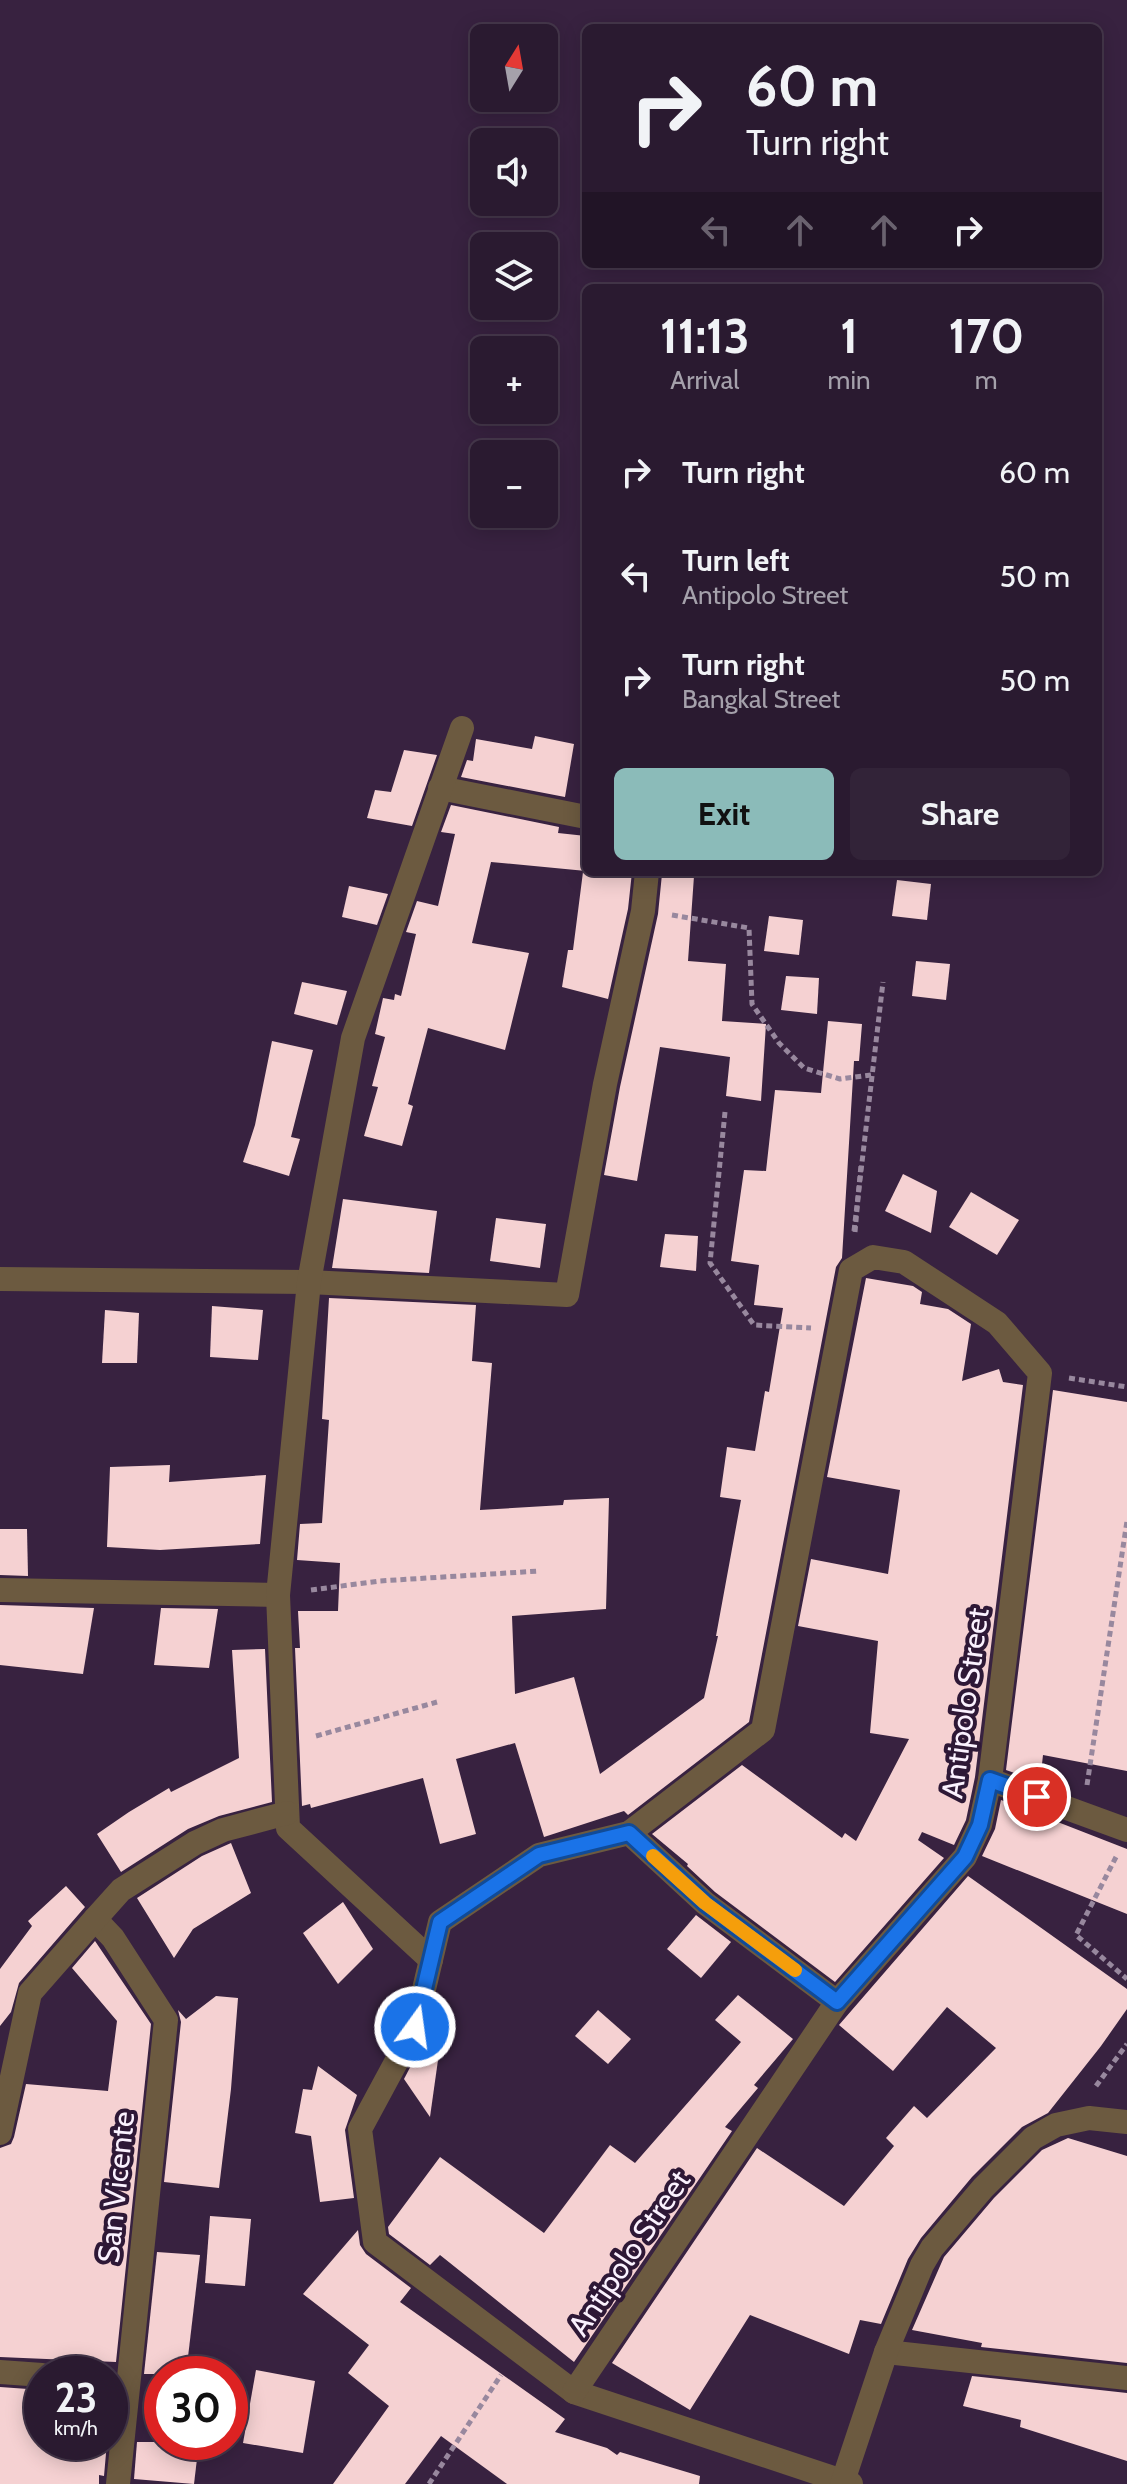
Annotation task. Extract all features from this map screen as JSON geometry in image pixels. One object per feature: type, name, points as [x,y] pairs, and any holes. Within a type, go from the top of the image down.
[{"type":"street","points":[[431,1960],[288,1828],[278,1595],[309,1282],[353,1038],[462,728]]},
{"type":"street","points":[[440,788],[582,816]]},
{"type":"street","points":[[0,1279],[309,1282],[567,1295],[605,1084],[643,911],[647,876]]},
{"type":"street","points":[[1040,1373],[997,1323],[904,1262],[873,1257],[851,1270],[763,1730],[629,1833],[539,1855],[440,1922],[415,2027],[360,2129],[375,2242],[574,2392],[845,2483],[886,2352],[932,2248],[983,2188],[1033,2138],[1056,2125],[1089,2118],[1127,2122]]},
{"type":"street","name":"Antipolo Street","points":[[574,2392],[837,2002],[965,1857],[980,1825],[990,1780],[1040,1373]]},
{"type":"street","points":[[0,1590],[278,1595]]},
{"type":"street","points":[[990,1780],[1127,1830]]},
{"type":"street","points":[[0,2133],[30,1993],[121,1890],[195,1843],[223,1830],[287,1813]]},
{"type":"street","points":[[629,1833],[705,1903],[837,2002]]},
{"type":"street","name":"San Vicente","points":[[95,1919],[113,1938],[166,2020],[122,2356]]},
{"type":"street","points":[[886,2352],[1127,2378]]},
{"type":"street","points":[[0,2372],[24,2374]]},
{"type":"street","name":"San Vicente","points":[[118,2460],[118,2484]]},
{"type":"path","points":[[643,911],[749,928],[752,1004],[779,1043],[804,1068],[840,1079],[871,1075]]},
{"type":"path","points":[[851,1270],[883,982]]},
{"type":"path","points":[[725,1112],[710,1263],[754,1325],[840,1331]]},
{"type":"path","points":[[1040,1373],[1127,1387]]},
{"type":"path","points":[[1083,1814],[1127,1521]]},
{"type":"path","points":[[278,1595],[380,1581],[539,1571]]},
{"type":"path","points":[[284,1745],[437,1702]]},
{"type":"path","points":[[1117,1855],[1076,1935],[1127,1979]]},
{"type":"path","points":[[1089,2118],[1096,2087],[1127,2044]]},
{"type":"path","points":[[429,2484],[518,2349]]},
{"type":"building","points":[[535,736],[574,744],[565,797],[461,777],[467,760],[473,761],[476,739],[532,749]]},
{"type":"building","points":[[404,750],[437,755],[412,826],[367,818],[375,790],[391,792]]},
{"type":"building","points":[[451,805],[559,827],[558,833],[582,836],[582,871],[491,862],[472,943],[529,953],[505,1050],[428,1028],[408,1104],[413,1106],[402,1146],[364,1136],[378,1087],[372,1086],[385,1037],[375,1034],[383,998],[394,1000],[395,994],[401,996],[416,934],[406,932],[417,901],[438,906],[455,834],[441,832]]},
{"type":"building","points":[[582,876],[632,876],[628,909],[608,999],[562,987],[568,950],[573,950]]},
{"type":"building","points":[[662,876],[694,876],[688,961],[726,964],[722,1021],[766,1024],[761,1101],[726,1096],[730,1057],[660,1047],[637,1181],[604,1175],[658,914]]},
{"type":"building","points":[[897,880],[931,884],[927,920],[892,916]]},
{"type":"building","points":[[349,886],[388,894],[377,925],[342,917]]},
{"type":"building","points":[[769,916],[803,920],[799,955],[764,951]]},
{"type":"building","points":[[916,961],[950,964],[946,1000],[912,996]]},
{"type":"building","points":[[786,976],[819,978],[817,1014],[781,1010]]},
{"type":"building","points":[[302,982],[347,991],[337,1025],[294,1014]]},
{"type":"building","points":[[828,1021],[862,1024],[859,1061],[854,1061],[842,1258],[836,1267],[749,1722],[628,1815],[624,1811],[544,1837],[515,1743],[456,1759],[476,1834],[440,1844],[423,1778],[311,1808],[310,1804],[302,1806],[295,1648],[300,1648],[298,1611],[338,1611],[340,1563],[297,1560],[300,1524],[322,1523],[329,1420],[322,1419],[329,1298],[476,1305],[472,1361],[492,1363],[480,1510],[563,1505],[564,1500],[609,1498],[606,1609],[512,1616],[515,1694],[574,1677],[600,1774],[704,1698],[741,1500],[720,1497],[727,1447],[755,1451],[765,1391],[769,1392],[783,1308],[754,1305],[759,1265],[731,1261],[744,1170],[766,1171],[775,1090],[821,1093]]},
{"type":"building","points":[[272,1041],[313,1050],[291,1137],[300,1139],[289,1176],[243,1162],[255,1125]]},
{"type":"building","points":[[903,1174],[937,1191],[931,1233],[885,1211]]},
{"type":"building","points":[[971,1192],[1019,1220],[997,1255],[949,1227]]},
{"type":"building","points":[[343,1199],[437,1211],[429,1273],[332,1268]]},
{"type":"building","points":[[496,1218],[546,1224],[540,1268],[490,1261]]},
{"type":"building","points":[[665,1234],[698,1236],[696,1271],[660,1267]]},
{"type":"building","points":[[866,1278],[913,1286],[922,1292],[920,1304],[948,1309],[971,1324],[962,1381],[999,1369],[1003,1382],[1023,1385],[975,1777],[966,1820],[954,1845],[922,1832],[918,1840],[944,1858],[835,1982],[715,1892],[652,1834],[742,1765],[842,1838],[845,1833],[856,1841],[909,1739],[870,1733],[878,1641],[798,1626],[811,1559],[888,1574],[900,1490],[827,1477]]},
{"type":"building","points":[[212,1306],[263,1310],[258,1360],[210,1357]]},
{"type":"building","points":[[105,1310],[139,1313],[137,1363],[102,1363]]},
{"type":"building","points":[[1053,1390],[1127,1402],[1127,1771],[1043,1755],[1040,1782],[1006,1770]]},
{"type":"building","points":[[170,1465],[169,1482],[266,1475],[260,1544],[160,1550],[107,1547],[110,1467]]},
{"type":"building","points":[[0,1529],[27,1529],[28,1576],[0,1575]]},
{"type":"building","points":[[0,1605],[94,1608],[83,1674],[0,1665]]},
{"type":"building","points":[[161,1608],[218,1609],[209,1668],[154,1665]]},
{"type":"building","points":[[265,1649],[272,1802],[219,1816],[188,1829],[121,1872],[97,1834],[169,1788],[171,1792],[239,1758],[232,1650]]},
{"type":"building","points":[[1001,1800],[1127,1849],[1127,1914],[982,1856],[995,1829]]},
{"type":"building","points":[[231,1843],[251,1893],[193,1929],[174,1958],[137,1898],[202,1856]]},
{"type":"building","points":[[968,1876],[1127,1989],[1127,2009],[1101,2046],[1048,2113],[1022,2127],[972,2177],[921,2238],[908,2259],[881,2324],[860,2320],[849,2354],[750,2315],[690,2410],[612,2363],[757,2148],[844,2206],[894,2146],[886,2138],[914,2106],[927,2118],[996,2048],[947,2007],[893,2071],[839,2025]]},
{"type":"building","points":[[66,1886],[85,1907],[19,1983],[11,2012],[0,2026],[0,1969],[32,1926],[28,1921]]},
{"type":"building","points":[[343,1902],[373,1949],[338,1984],[303,1933]]},
{"type":"building","points":[[696,1915],[731,1942],[701,1978],[667,1949]]},
{"type":"building","points":[[95,1941],[151,2024],[117,2356],[0,2357],[0,2148],[11,2144],[14,2137],[26,2084],[108,2091],[117,2021],[72,1968]]},
{"type":"building","points":[[738,1995],[793,2039],[754,2085],[758,2088],[725,2127],[732,2131],[574,2362],[440,2255],[430,2265],[389,2234],[388,2227],[440,2157],[544,2233],[610,2145],[635,2163],[741,2042],[715,2020]]},
{"type":"building","points":[[216,1996],[238,1998],[219,2188],[164,2182],[181,2022],[178,2010],[186,2019]]},
{"type":"building","points":[[598,2010],[631,2039],[608,2064],[575,2036]]},
{"type":"building","points":[[416,2056],[438,2060],[430,2117],[404,2079]]},
{"type":"building","points":[[318,2066],[357,2095],[345,2130],[354,2198],[320,2202],[311,2136],[295,2133],[303,2089],[312,2090]]},
{"type":"building","points":[[1068,2138],[1127,2156],[1127,2363],[981,2347],[982,2343],[912,2330],[944,2257],[994,2198],[1042,2150]]},
{"type":"building","points":[[210,2216],[251,2219],[245,2286],[205,2283]]},
{"type":"building","points":[[358,2230],[360,2245],[366,2254],[411,2288],[400,2302],[565,2419],[555,2432],[607,2448],[617,2455],[620,2452],[700,2476],[699,2484],[507,2484],[441,2436],[405,2484],[333,2484],[389,2406],[348,2373],[369,2345],[303,2294]]},
{"type":"building","points":[[157,2252],[200,2255],[188,2356],[146,2356]]},
{"type":"building","points":[[256,2370],[315,2381],[303,2453],[248,2444],[248,2415]]},
{"type":"building","points":[[972,2376],[1127,2393],[1127,2461],[1020,2427],[1021,2420],[963,2406]]},
{"type":"building","points":[[0,2387],[24,2389],[24,2460],[105,2460],[104,2476],[99,2475],[99,2484],[0,2484]]},
{"type":"building","points":[[137,2442],[144,2442],[144,2460],[197,2460],[194,2484],[134,2479]]},
{"type":"slow traffic","points":[[653,1856],[705,1903],[795,1970]]},
{"type":"route","points":[[415,2027],[440,1922],[539,1855],[629,1833],[705,1903],[837,2002],[965,1857],[980,1825],[990,1780],[1037,1797]]}]
